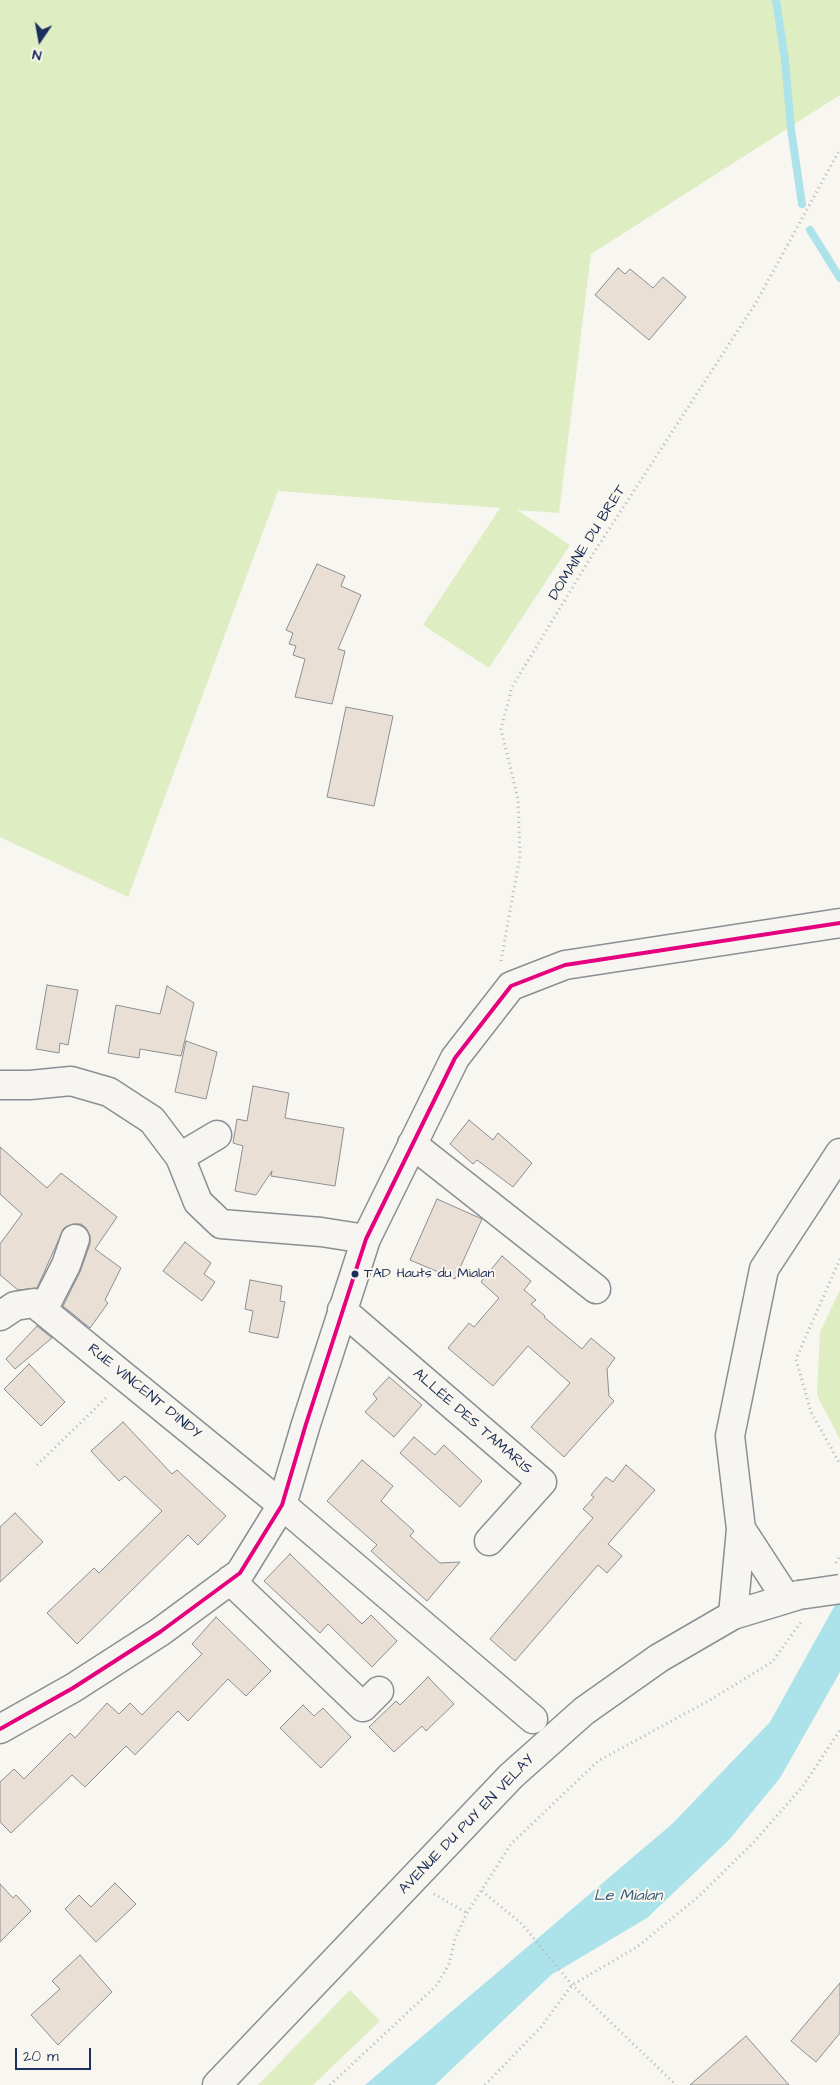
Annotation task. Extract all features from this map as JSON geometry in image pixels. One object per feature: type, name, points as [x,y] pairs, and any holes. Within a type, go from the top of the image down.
[{"type":"street","points":[[0,1729],[80,1683],[160,1632],[240,1573],[282,1505],[342,1310],[366,1239],[455,1058],[511,986],[565,964],[840,923]]},
{"type":"street","points":[[0,1085],[71,1082],[109,1092],[152,1120],[180,1157],[198,1202],[221,1224],[322,1232],[366,1239]]},
{"type":"street","points":[[180,1157],[217,1135]]},
{"type":"street","points":[[412,1144],[596,1289]]},
{"type":"street","points":[[733,1615],[741,1529],[730,1436],[764,1269],[840,1153]]},
{"type":"street","points":[[43,1310],[66,1265],[75,1239]]},
{"type":"street","name":"RUE VINCENT D'INDY","points":[[0,1316],[15,1306],[34,1303],[282,1505],[533,1719]]},
{"type":"street","name":"ALLÉE DES TAMARIS","points":[[342,1310],[542,1482],[489,1541]]},
{"type":"street","points":[[741,1529],[797,1603]]},
{"type":"street","name":"AVENUE DU PUY EN VELAY","points":[[217,2085],[511,1776],[584,1711],[659,1658],[733,1615],[797,1603],[838,1576]]},
{"type":"street","points":[[230,1580],[363,1707],[379,1691]]},
{"type":"path","name":"DOMAINE DU BRET","points":[[511,986],[501,961],[520,856],[518,799],[502,729],[512,686],[591,557],[757,301],[840,149]]},
{"type":"path","points":[[840,1259],[796,1359],[812,1412],[840,1464]]},
{"type":"path","points":[[37,1465],[126,1378]]},
{"type":"path","points":[[838,1576],[840,1556]]},
{"type":"path","points":[[330,2085],[436,1985],[449,1964],[455,1939],[467,1913],[511,1844],[598,1761],[710,1700],[772,1662],[797,1603]]},
{"type":"path","points":[[485,2085],[541,2027],[572,1985],[637,1946],[698,1897],[753,1843],[803,1786],[840,1730]]},
{"type":"path","points":[[412,1881],[467,1913]]},
{"type":"path","points":[[482,1891],[522,1924],[572,1985],[676,2085]]},
{"type":"green space","points":[[0,0],[840,0],[840,95],[591,254],[559,513],[517,510],[570,545],[489,668],[423,625],[500,508],[278,491],[128,897],[0,837]]},
{"type":"green space","points":[[840,1290],[840,1440],[817,1395],[820,1332]]},
{"type":"green space","points":[[350,1990],[380,2021],[313,2085],[258,2085]]},
{"type":"water","name":"Le Mialan","points":[[840,1596],[840,1672],[780,1778],[729,1840],[647,1918],[551,1975],[435,2085],[365,2085],[672,1824],[770,1722]]},
{"type":"building","points":[[618,268],[625,274],[630,269],[653,288],[663,277],[686,297],[649,340],[595,295]]},
{"type":"building","points":[[317,564],[345,576],[341,586],[361,595],[338,649],[345,651],[332,704],[295,697],[305,659],[293,655],[296,646],[289,644],[293,633],[286,630]]},
{"type":"building","points":[[346,707],[393,716],[374,806],[327,797]]},
{"type":"building","points":[[47,985],[78,990],[68,1045],[60,1043],[59,1053],[36,1049]]},
{"type":"building","points":[[167,986],[194,1003],[181,1056],[140,1049],[139,1058],[108,1053],[116,1005],[160,1014]]},
{"type":"building","points":[[186,1041],[217,1052],[206,1099],[175,1092]]},
{"type":"building","points":[[253,1086],[289,1093],[285,1118],[344,1128],[335,1186],[271,1176],[272,1171],[256,1195],[235,1191],[243,1146],[233,1143],[237,1119],[247,1121]]},
{"type":"building","points":[[469,1120],[493,1140],[498,1133],[532,1163],[513,1187],[477,1160],[473,1164],[450,1144]]},
{"type":"building","points":[[0,1147],[47,1188],[61,1173],[117,1217],[95,1249],[121,1268],[105,1300],[108,1303],[90,1328],[63,1306],[80,1272],[90,1244],[90,1236],[86,1228],[81,1224],[73,1224],[64,1228],[37,1288],[18,1290],[0,1275],[0,1244],[22,1214],[0,1194]]},
{"type":"building","points":[[437,1199],[482,1219],[455,1279],[410,1260]]},
{"type":"building","points":[[185,1242],[211,1263],[204,1274],[215,1282],[202,1301],[163,1271]]},
{"type":"building","points":[[502,1256],[531,1281],[524,1290],[536,1300],[531,1304],[544,1317],[582,1349],[591,1338],[615,1358],[607,1369],[609,1396],[614,1401],[564,1457],[531,1427],[570,1383],[528,1346],[493,1386],[448,1348],[469,1323],[474,1327],[499,1298],[481,1282]]},
{"type":"building","points":[[250,1280],[282,1286],[280,1301],[285,1302],[278,1338],[249,1332],[253,1311],[245,1309]]},
{"type":"building","points":[[37,1326],[52,1338],[15,1369],[6,1359]]},
{"type":"building","points":[[29,1364],[65,1402],[41,1426],[4,1389]]},
{"type":"building","points":[[389,1377],[422,1405],[394,1437],[365,1412],[377,1399],[373,1394]]},
{"type":"building","points":[[123,1422],[172,1474],[177,1470],[226,1516],[198,1545],[188,1535],[77,1644],[47,1613],[94,1568],[99,1573],[162,1511],[125,1476],[119,1481],[91,1451]]},
{"type":"building","points":[[414,1437],[435,1455],[444,1445],[482,1481],[460,1507],[400,1453]]},
{"type":"building","points":[[362,1460],[393,1486],[381,1501],[414,1531],[410,1536],[440,1563],[460,1562],[427,1601],[371,1551],[377,1545],[327,1501]]},
{"type":"building","points":[[626,1465],[655,1490],[608,1544],[622,1556],[607,1573],[598,1565],[515,1661],[490,1639],[593,1518],[583,1509],[594,1497],[591,1495],[606,1477],[613,1482]]},
{"type":"building","points":[[15,1513],[43,1542],[0,1582],[0,1527]]},
{"type":"building","points":[[290,1554],[362,1624],[371,1615],[397,1641],[372,1667],[328,1624],[320,1633],[264,1581]]},
{"type":"building","points":[[216,1617],[271,1671],[246,1696],[228,1679],[188,1721],[178,1711],[135,1755],[126,1746],[85,1787],[72,1775],[11,1833],[0,1822],[0,1782],[14,1769],[24,1779],[70,1733],[75,1738],[107,1703],[119,1714],[130,1703],[142,1715],[202,1654],[192,1644]]},
{"type":"building","points":[[428,1677],[454,1704],[426,1731],[422,1726],[394,1752],[369,1727],[396,1701],[400,1705]]},
{"type":"building","points":[[303,1705],[314,1716],[323,1708],[351,1737],[321,1768],[280,1728]]},
{"type":"building","points":[[115,1883],[136,1904],[96,1942],[65,1909],[79,1895],[91,1907]]},
{"type":"building","points":[[0,1884],[13,1898],[16,1895],[31,1911],[0,1942]]},
{"type":"building","points":[[80,1955],[112,1992],[58,2045],[31,2015],[60,1989],[52,1981]]},
{"type":"building","points":[[840,1983],[840,2033],[816,2062],[791,2041]]},
{"type":"building","points":[[746,2036],[789,2085],[690,2085]]},
{"type":"waterway","points":[[776,0],[802,204]]},
{"type":"waterway","points":[[810,230],[840,278]]},
{"type":"transit line","points":[[0,1729],[73,1688],[160,1632],[240,1573],[282,1505],[306,1424],[366,1239],[455,1058],[511,986],[565,965],[840,923]]},
{"type":"place","name":"TAD Hauts du Mialan","points":[[355,1274]]}]
